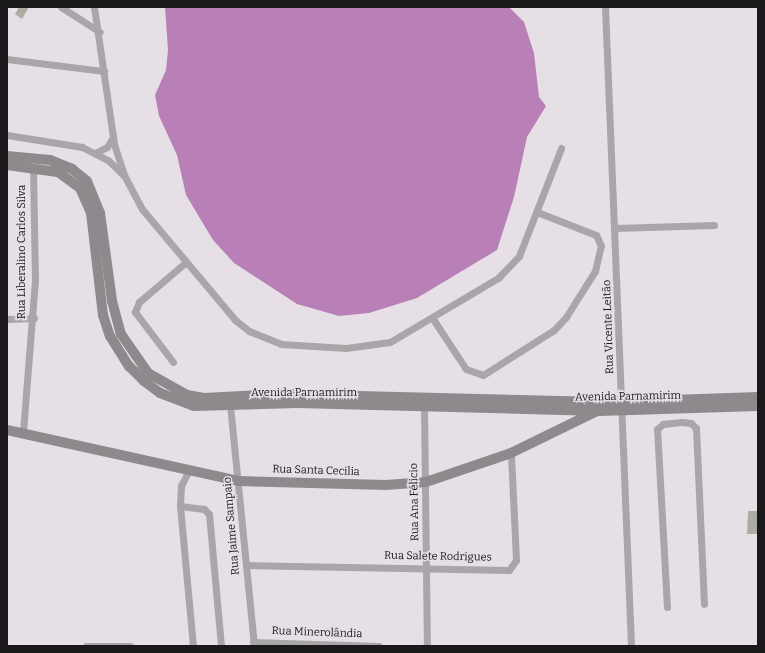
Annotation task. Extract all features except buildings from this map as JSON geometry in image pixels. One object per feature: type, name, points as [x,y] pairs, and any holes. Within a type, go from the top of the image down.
[{"type":"street","points":[[61,7],[100,32]]},
{"type":"street","points":[[94,7],[98,18],[113,137],[124,175],[142,209],[185,263],[235,320],[248,331],[281,344],[368,347],[390,342],[433,319],[509,269],[518,256],[537,212],[561,148]]},
{"type":"street","name":"Rua Vicente Leitão","points":[[606,7],[615,228],[620,404],[631,646]]},
{"type":"street","points":[[87,24],[98,18]]},
{"type":"street","points":[[7,59],[104,71]]},
{"type":"street","points":[[7,135],[69,144],[95,153],[124,175]]},
{"type":"street","points":[[95,153],[107,147],[113,137]]},
{"type":"street","name":"Avenida Parnamirim","points":[[7,156],[50,160],[72,169],[87,181],[100,213],[103,315],[110,336],[129,366],[144,381],[176,400],[194,406],[424,407],[598,411]]},
{"type":"street","name":"Avenida Parnamirim","points":[[7,165],[58,172],[80,188],[91,213],[116,319],[128,348],[148,373],[187,395],[204,398],[277,394],[620,404],[682,409],[758,406]]},
{"type":"street","name":"Rua Liberalino Carlos Silva","points":[[22,432],[34,318],[33,168]]},
{"type":"street","points":[[433,319],[466,369],[483,375],[554,330],[566,317],[595,271],[601,246],[596,236],[537,212]]},
{"type":"street","points":[[615,228],[714,225]]},
{"type":"street","points":[[173,362],[135,312],[139,302],[185,263]]},
{"type":"street","points":[[7,319],[34,318]]},
{"type":"street","name":"Avenida Parnamirim","points":[[620,404],[758,397]]},
{"type":"street","name":"Rua Santa Cecilia","points":[[7,430],[22,432],[239,481],[386,485],[426,482],[511,453],[598,411],[620,404]]},
{"type":"street","name":"Rua Jaime Sampaio","points":[[230,405],[239,481],[254,644]]},
{"type":"street","name":"Rua Ana Félicio","points":[[424,407],[427,568],[426,646]]},
{"type":"street","points":[[682,409],[682,422]]},
{"type":"street","points":[[667,607],[657,429],[663,424],[682,422],[691,422],[696,428],[704,604]]},
{"type":"street","name":"Rua Salete Rodrigues","points":[[246,565],[504,570],[515,565],[511,453]]},
{"type":"street","points":[[189,470],[181,486],[180,506],[193,646]]},
{"type":"street","points":[[180,506],[204,509],[209,514],[221,646]]},
{"type":"street","name":"Rua Minerolândia","points":[[254,644],[379,646]]},
{"type":"street","points":[[86,646],[130,646]]},
{"type":"shaded area","points":[[165,7],[509,7],[524,22],[534,53],[539,97],[546,106],[527,137],[514,197],[497,250],[417,298],[369,313],[339,316],[297,304],[234,263],[213,240],[186,195],[177,155],[159,116],[155,95],[166,70],[168,50]]}]
